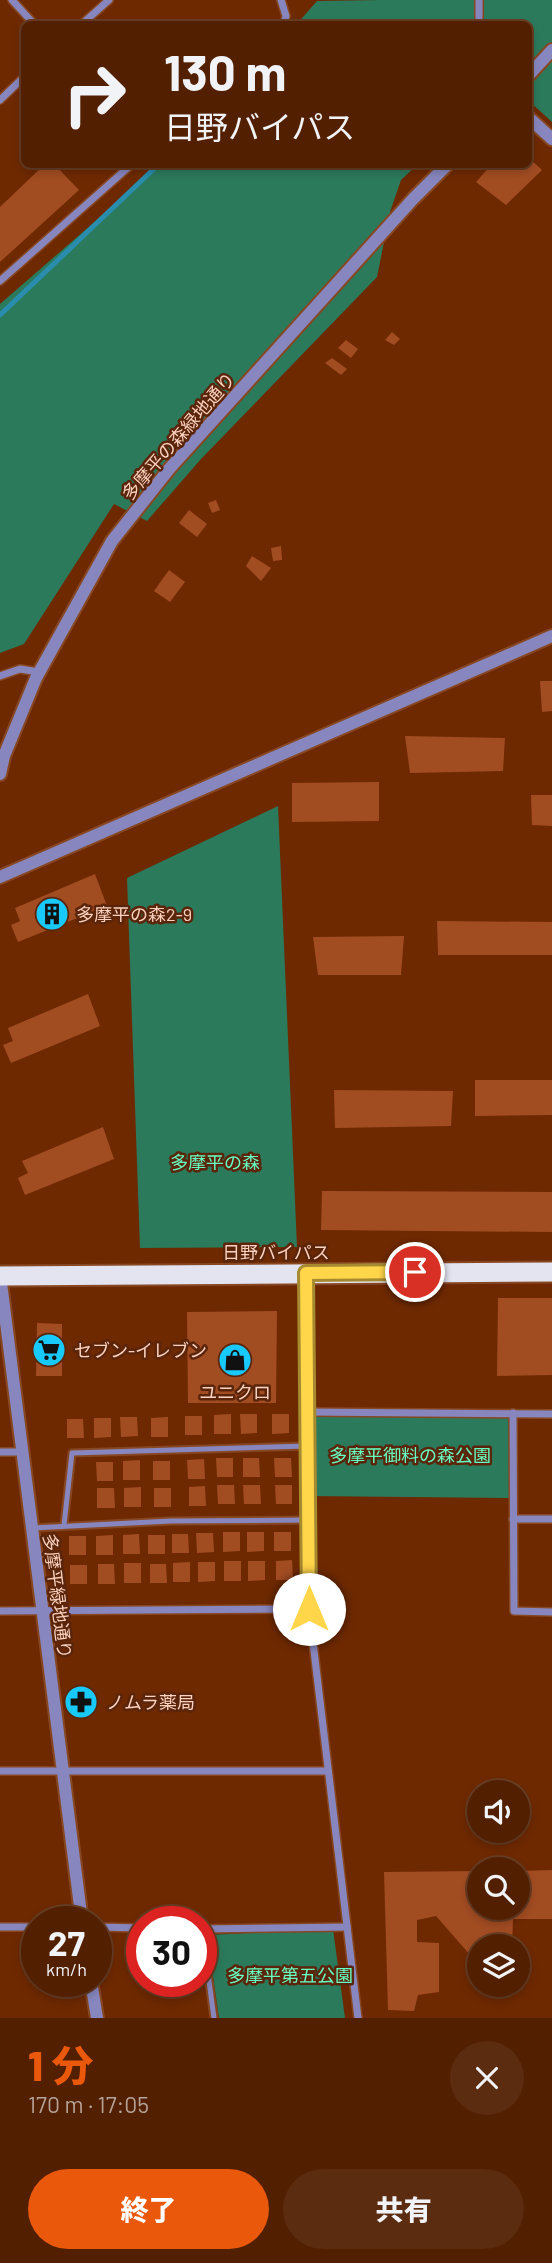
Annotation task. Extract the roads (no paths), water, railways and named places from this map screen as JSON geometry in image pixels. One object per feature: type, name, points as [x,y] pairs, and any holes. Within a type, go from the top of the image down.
[{"type":"highway","name":"日野バイパス","points":[[0,1275],[552,1272]]},
{"type":"street","points":[[12,0],[31,21]]},
{"type":"street","points":[[85,21],[109,0]]},
{"type":"street","points":[[281,0],[286,16],[285,21]]},
{"type":"street","points":[[479,0],[479,21]]},
{"type":"street","points":[[532,72],[552,50]]},
{"type":"street","points":[[0,100],[21,80]]},
{"type":"street","points":[[532,121],[552,139]]},
{"type":"street","points":[[0,281],[127,168]]},
{"type":"street","name":"多摩平の森緑地通り","points":[[0,774],[4,755],[39,671],[111,541],[170,468],[443,168]]},
{"type":"street","points":[[0,877],[552,636]]},
{"type":"street","points":[[0,676],[20,669],[39,671]]},
{"type":"street","points":[[306,1273],[309,1609],[358,2018]]},
{"type":"street","name":"多摩平緑地通り","points":[[0,1275],[80,1906]]},
{"type":"street","points":[[307,1412],[552,1414]]},
{"type":"street","points":[[513,1413],[513,1611],[552,1612]]},
{"type":"street","points":[[0,1452],[23,1452]]},
{"type":"street","points":[[513,1519],[552,1519]]},
{"type":"street","points":[[0,1611],[309,1609]]},
{"type":"street","points":[[0,1770],[328,1771]]},
{"type":"street","points":[[0,1927],[21,1927]]},
{"type":"street","points":[[217,1929],[347,1927]]},
{"type":"street","points":[[94,1997],[97,2018]]},
{"type":"lane","points":[[64,1525],[72,1453],[307,1446]]},
{"type":"lane","points":[[32,1528],[171,1521],[308,1520]]},
{"type":"lane","points":[[211,1997],[214,2018]]},
{"type":"waterway","points":[[0,315],[155,168]]},
{"type":"place","name":"多摩平の森2-9","points":[[52,914]]},
{"type":"place","name":"セブン-イレブン","points":[[49,1350]]},
{"type":"place","name":"ユニクロ","points":[[235,1360]]},
{"type":"place","name":"ノムラ薬局","points":[[81,1702]]},
{"type":"park label","name":"多摩平の森","points":[[215,1162]]},
{"type":"park label","name":"多摩平御料の森公園","points":[[410,1455]]},
{"type":"park label","name":"多摩平第五公園","points":[[290,1975]]}]
